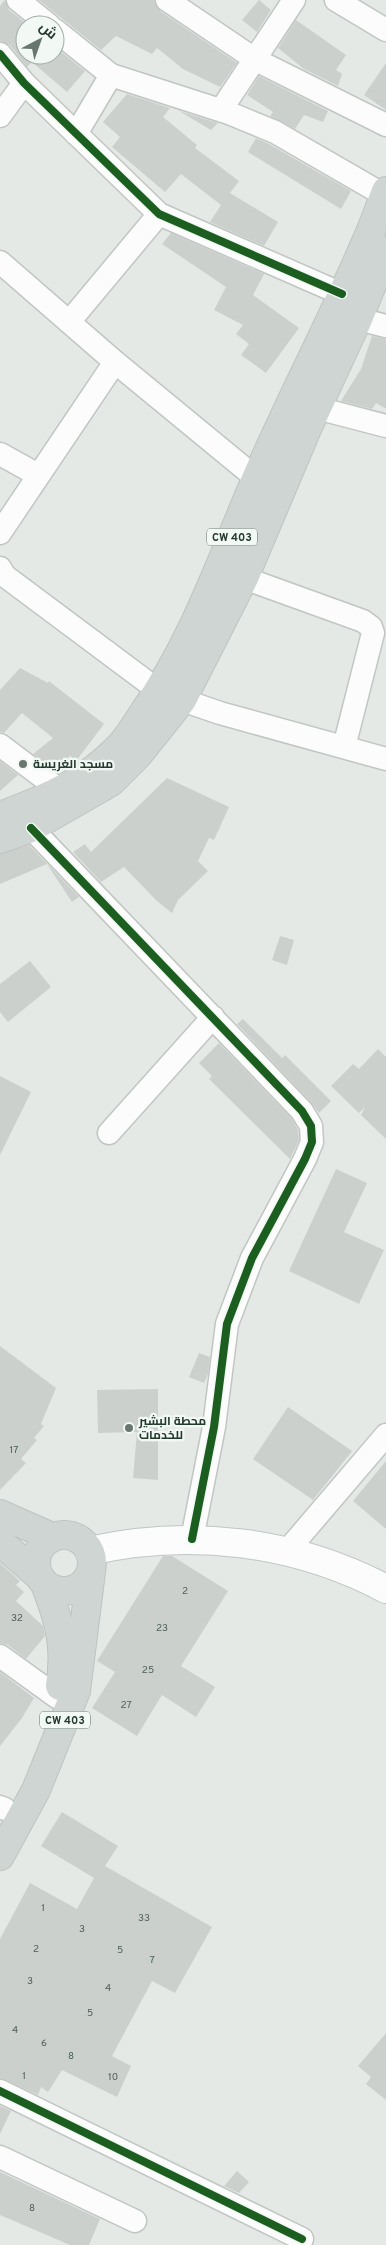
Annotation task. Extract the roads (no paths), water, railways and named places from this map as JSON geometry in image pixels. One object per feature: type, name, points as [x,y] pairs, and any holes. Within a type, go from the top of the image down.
[{"type":"main road","name":"CW 403","points":[[0,816],[61,791],[96,768],[170,696],[196,621],[256,478],[365,244],[385,193]]},
{"type":"main road","name":"CW 403","points":[[0,840],[31,828],[111,782],[138,755],[170,696],[244,578],[317,408],[358,320],[386,250]]},
{"type":"main road","points":[[0,1514],[52,1537]]},
{"type":"main road","points":[[90,1561],[77,1538],[60,1535],[52,1537],[39,1550],[36,1568],[42,1580],[53,1589],[71,1590],[80,1586],[90,1561],[128,1544],[192,1539],[244,1543],[287,1551],[332,1565],[386,1589]]},
{"type":"main road","name":"CW 403","points":[[0,1542],[42,1580],[61,1626],[63,1645],[63,1671],[50,1719],[2,1812]]},
{"type":"main road","name":"CW 403","points":[[0,1856],[36,1790],[76,1691],[90,1561]]},
{"type":"street","points":[[18,0],[37,15]]},
{"type":"street","points":[[167,0],[256,60],[386,125]]},
{"type":"street","points":[[222,110],[294,0]]},
{"type":"street","points":[[336,0],[386,30]]},
{"type":"street","points":[[65,38],[111,75],[222,110],[274,132],[385,193]]},
{"type":"street","points":[[0,54],[24,84],[160,214],[342,294]]},
{"type":"street","points":[[76,134],[111,75]]},
{"type":"street","points":[[0,116],[24,84]]},
{"type":"street","points":[[69,322],[160,214]]},
{"type":"street","points":[[0,262],[115,362],[256,478]]},
{"type":"street","points":[[358,320],[386,326]]},
{"type":"street","points":[[0,533],[115,362]]},
{"type":"street","points":[[317,408],[386,426]]},
{"type":"street","points":[[0,454],[38,475]]},
{"type":"street","points":[[2,576],[170,696],[220,713],[386,759]]},
{"type":"street","points":[[244,578],[363,621],[371,627],[373,633],[344,747]]},
{"type":"street","points":[[0,745],[61,791]]},
{"type":"street","points":[[31,828],[302,1111],[311,1126],[312,1142],[305,1159],[252,1258],[227,1324],[214,1427],[192,1539]]},
{"type":"street","points":[[109,1133],[213,1017]]},
{"type":"street","points":[[287,1551],[386,1435]]},
{"type":"street","points":[[0,1656],[57,1697]]},
{"type":"street","points":[[0,2091],[302,2239]]},
{"type":"street","points":[[0,2157],[135,2221]]},
{"type":"place","name":"مسجد الغريسة","points":[[23,764]]},
{"type":"place","name":"محطة البشير للخدمات","points":[[129,1428]]}]
